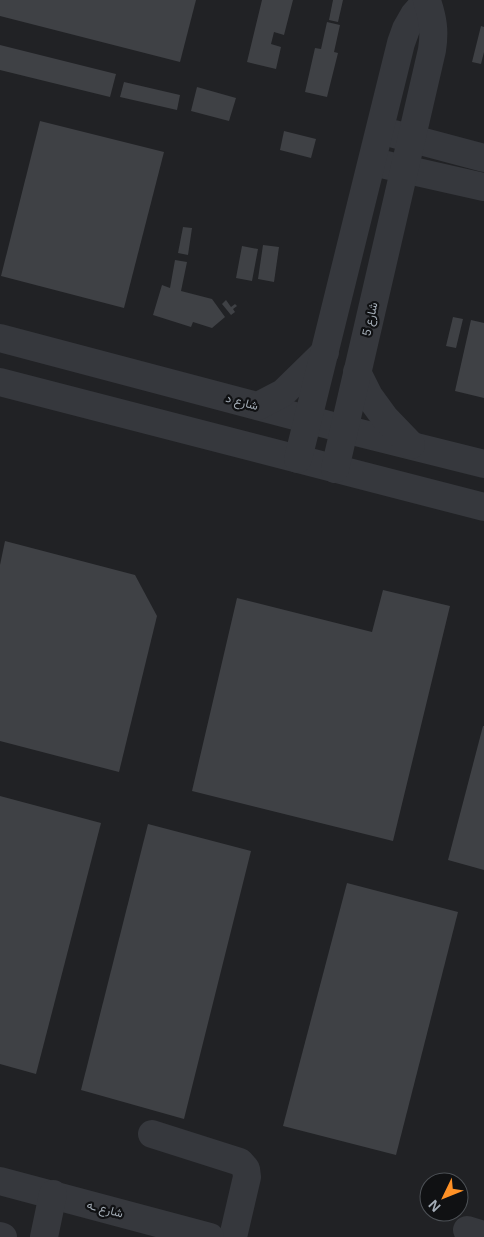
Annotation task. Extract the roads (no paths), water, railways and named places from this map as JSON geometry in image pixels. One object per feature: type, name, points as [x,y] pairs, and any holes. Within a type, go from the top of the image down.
[{"type":"street","name":"شارع 5","points":[[298,459],[402,42],[414,15],[427,1],[433,19],[434,36],[432,50],[335,469]]},
{"type":"street","points":[[380,131],[484,158]]},
{"type":"street","points":[[372,162],[484,187]]},
{"type":"street","name":"شارع د","points":[[0,338],[308,420],[484,464]]},
{"type":"street","points":[[258,406],[283,393],[325,352]]},
{"type":"street","points":[[357,372],[368,396],[385,418],[411,445]]},
{"type":"street","points":[[0,382],[484,508]]},
{"type":"street","points":[[152,1134],[240,1162],[246,1170],[247,1178],[233,1237]]},
{"type":"street","name":"شارع ـه","points":[[0,1181],[210,1237]]},
{"type":"street","points":[[44,1237],[53,1194]]}]
